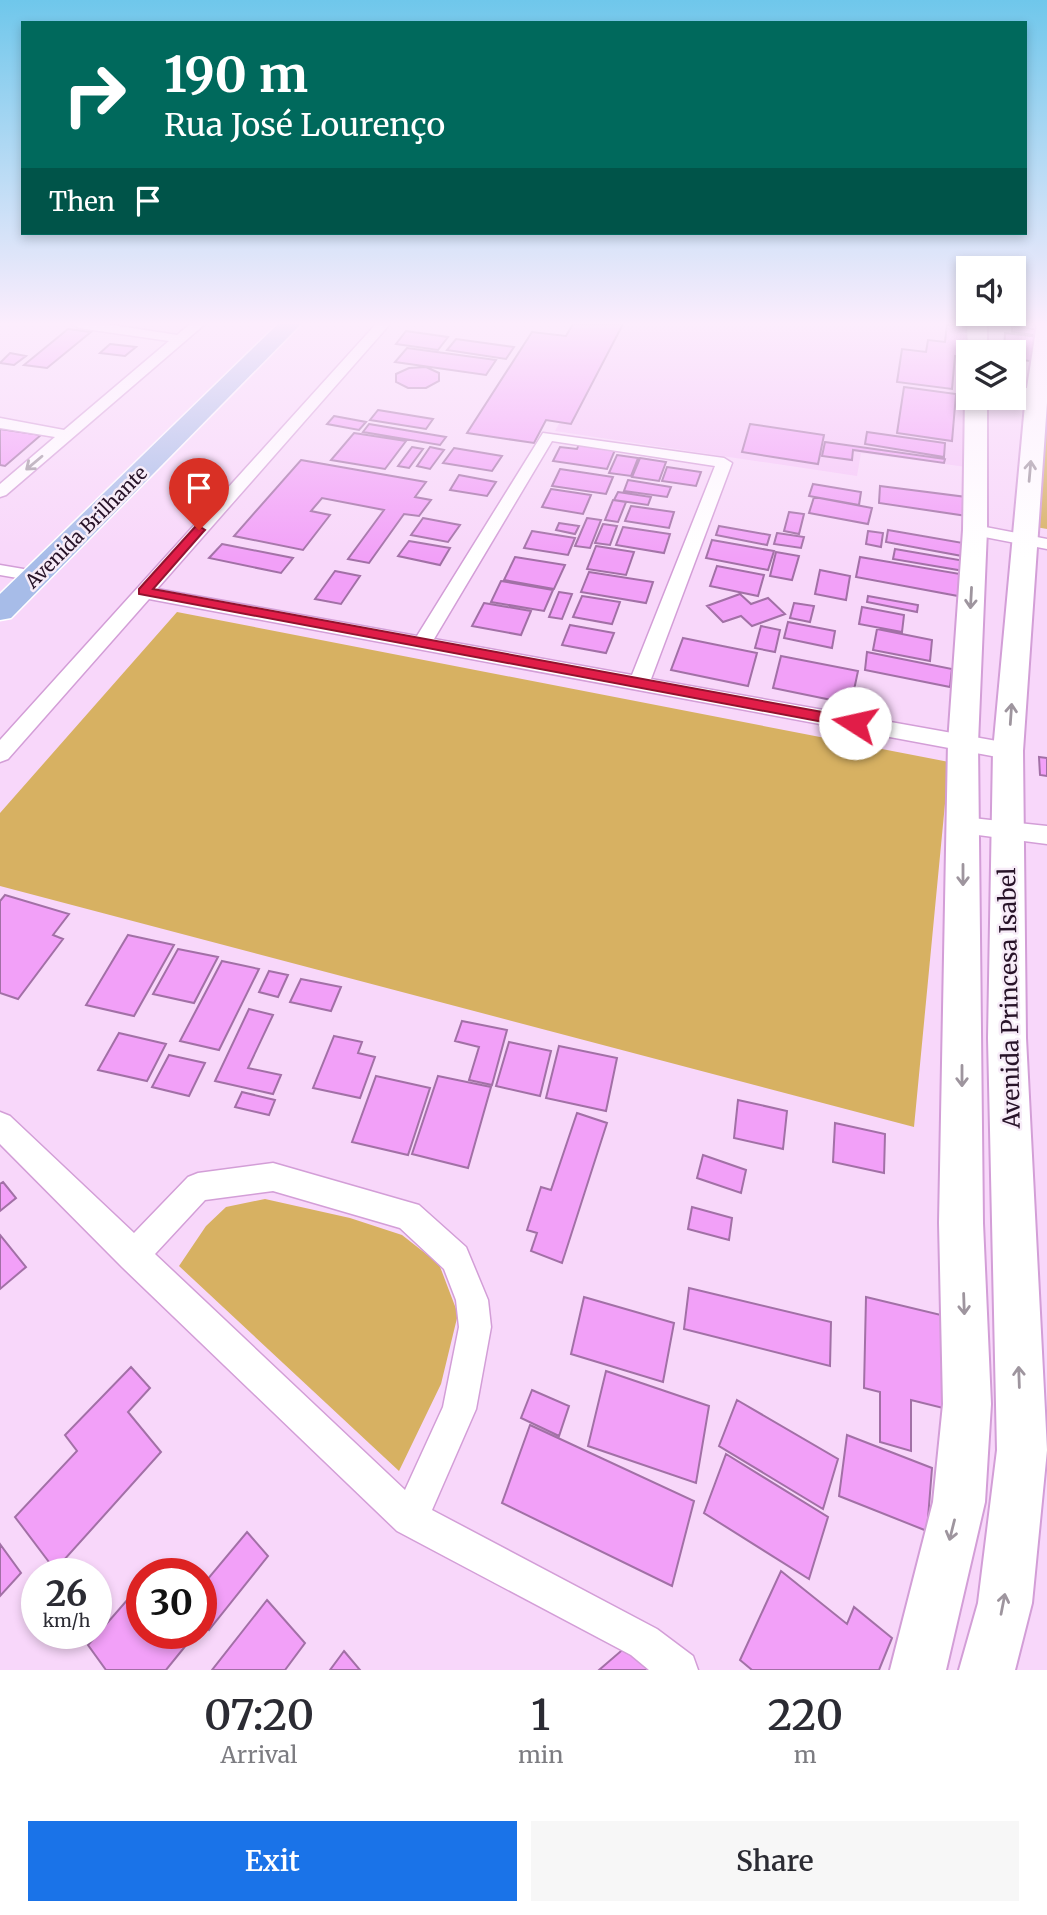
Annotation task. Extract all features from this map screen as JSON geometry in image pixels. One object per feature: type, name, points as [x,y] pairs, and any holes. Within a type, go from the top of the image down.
[{"type":"main road","name":"Avenida Brilhante","points":[[0,611],[211,402]]},
{"type":"main road","name":"Avenida Princesa Isabel","points":[[987,1670],[1004,1603],[1022,1450],[1007,1038],[1006,831],[1015,652],[1035,542],[1042,402]]},
{"type":"main road","name":"Avenida Princesa Isabel","points":[[918,1670],[959,1502],[967,1404],[961,1223],[1006,831],[963,743],[975,530],[976,410]]},
{"type":"main road","points":[[969,643],[1015,652]]},
{"type":"street","points":[[0,492],[106,402]]},
{"type":"street","points":[[0,754],[313,402]]},
{"type":"street","points":[[0,423],[67,435]]},
{"type":"street","points":[[422,643],[548,436],[724,463],[639,684]]},
{"type":"street","points":[[975,530],[1035,542]]},
{"type":"street","points":[[0,570],[35,576]]},
{"type":"street","points":[[144,592],[1008,751]]},
{"type":"street","points":[[0,1125],[410,1518],[645,1642],[679,1670]]},
{"type":"street","points":[[134,1255],[198,1186],[273,1177],[408,1216],[455,1258],[472,1300],[475,1328],[459,1409],[410,1518]]},
{"type":"shaded area","points":[[570,402],[956,402],[956,410],[968,410],[967,467],[861,453],[857,476],[555,431]]},
{"type":"shaded area","points":[[1046,402],[1047,402],[1047,529],[1030,526]]},
{"type":"shaded area","points":[[177,612],[949,762],[914,1127],[0,886],[0,813]]},
{"type":"shaded area","points":[[265,1199],[350,1218],[402,1235],[439,1264],[458,1314],[441,1384],[399,1471],[179,1266],[206,1226],[226,1207]]},
{"type":"building","points":[[487,402],[582,402],[571,424],[546,420],[534,443],[467,433]]},
{"type":"building","points":[[902,402],[955,402],[952,441],[897,433]]},
{"type":"building","points":[[378,410],[433,419],[426,429],[370,420]]},
{"type":"building","points":[[334,416],[366,422],[359,430],[327,424]]},
{"type":"building","points":[[369,424],[446,437],[440,445],[363,432]]},
{"type":"building","points":[[750,424],[824,435],[818,464],[742,452]]},
{"type":"building","points":[[0,429],[41,435],[5,466],[0,465]]},
{"type":"building","points":[[867,432],[945,443],[944,457],[865,444]]},
{"type":"building","points":[[354,433],[406,441],[385,469],[331,460]]},
{"type":"building","points":[[825,442],[945,459],[944,463],[853,450],[852,460],[822,456]]},
{"type":"building","points":[[579,444],[615,450],[607,469],[553,461],[560,447],[577,449]]},
{"type":"building","points":[[412,447],[423,449],[409,468],[398,466]]},
{"type":"building","points":[[430,447],[444,450],[430,469],[417,466]]},
{"type":"building","points":[[454,448],[502,456],[492,471],[443,463]]},
{"type":"building","points":[[617,455],[638,458],[631,476],[609,473]]},
{"type":"building","points":[[640,458],[666,462],[659,481],[632,477]]},
{"type":"building","points":[[301,460],[426,482],[415,497],[431,500],[419,516],[404,514],[369,563],[348,559],[384,510],[322,498],[311,511],[330,515],[303,550],[234,536]]},
{"type":"building","points":[[667,467],[701,472],[696,486],[662,481]]},
{"type":"building","points":[[560,469],[613,477],[606,494],[552,486]]},
{"type":"building","points":[[459,475],[496,482],[487,496],[450,490]]},
{"type":"building","points":[[628,480],[671,487],[667,497],[624,491]]},
{"type":"building","points":[[813,484],[861,492],[859,505],[809,496]]},
{"type":"building","points":[[880,486],[966,497],[967,516],[879,503]]},
{"type":"building","points":[[551,489],[591,495],[583,514],[542,507]]},
{"type":"building","points":[[618,492],[651,497],[648,505],[614,500]]},
{"type":"building","points":[[814,497],[872,508],[868,524],[809,513]]},
{"type":"building","points":[[613,500],[626,502],[618,522],[605,520]]},
{"type":"building","points":[[631,506],[674,512],[669,528],[625,521]]},
{"type":"building","points":[[789,512],[804,514],[799,534],[784,531]]},
{"type":"building","points":[[423,518],[460,525],[448,542],[411,535]]},
{"type":"building","points":[[587,518],[601,520],[590,548],[575,546]]},
{"type":"building","points":[[559,523],[579,526],[575,534],[556,530]]},
{"type":"building","points":[[603,524],[617,526],[610,545],[595,543]]},
{"type":"building","points":[[719,526],[770,535],[767,545],[716,535]]},
{"type":"building","points":[[623,527],[670,534],[664,553],[616,545]]},
{"type":"building","points":[[888,530],[963,543],[962,556],[886,542]]},
{"type":"building","points":[[532,531],[575,538],[568,555],[524,548]]},
{"type":"building","points":[[868,531],[883,533],[881,547],[866,544]]},
{"type":"building","points":[[777,533],[804,537],[801,548],[774,544]]},
{"type":"building","points":[[712,540],[774,551],[768,570],[706,558]]},
{"type":"building","points":[[409,541],[450,548],[440,565],[398,556]]},
{"type":"building","points":[[222,544],[293,558],[281,573],[209,558]]},
{"type":"building","points":[[596,546],[634,552],[626,575],[587,569]]},
{"type":"building","points":[[895,549],[965,561],[964,571],[893,559]]},
{"type":"building","points":[[776,552],[799,556],[792,580],[770,576]]},
{"type":"building","points":[[515,557],[565,565],[554,589],[504,580]]},
{"type":"building","points":[[860,557],[960,574],[958,596],[856,577]]},
{"type":"building","points":[[717,566],[764,575],[758,596],[710,586]]},
{"type":"building","points":[[820,570],[850,576],[846,600],[815,594]]},
{"type":"building","points":[[335,571],[360,576],[341,604],[315,599]]},
{"type":"building","points":[[589,572],[653,582],[646,603],[581,592]]},
{"type":"building","points":[[501,581],[553,590],[544,611],[491,602]]},
{"type":"building","points":[[559,592],[572,594],[562,619],[549,617]]},
{"type":"building","points":[[740,594],[751,604],[768,598],[785,614],[752,626],[741,616],[723,622],[707,606]]},
{"type":"building","points":[[582,596],[620,602],[612,624],[573,617]]},
{"type":"building","points":[[868,596],[918,605],[917,612],[867,602]]},
{"type":"building","points":[[484,603],[531,611],[521,635],[472,626]]},
{"type":"building","points":[[794,603],[814,606],[810,622],[790,618]]},
{"type":"building","points":[[862,607],[904,615],[902,632],[859,624]]},
{"type":"building","points":[[788,622],[835,631],[832,648],[784,638]]},
{"type":"building","points":[[570,625],[614,633],[606,653],[562,645]]},
{"type":"building","points":[[761,626],[780,630],[775,652],[755,648]]},
{"type":"building","points":[[877,629],[932,640],[930,661],[873,650]]},
{"type":"building","points":[[683,638],[757,653],[748,686],[671,670]]},
{"type":"building","points":[[867,652],[952,669],[950,687],[865,670]]},
{"type":"building","points":[[781,656],[858,671],[851,704],[773,688]]},
{"type":"building","points":[[1039,757],[1047,758],[1047,776],[1040,775]]},
{"type":"building","points":[[5,895],[69,914],[53,935],[63,939],[18,999],[0,993],[0,901]]},
{"type":"building","points":[[128,935],[174,945],[134,1016],[86,1005]]},
{"type":"building","points":[[178,949],[218,957],[194,1003],[153,994]]},
{"type":"building","points":[[222,961],[259,969],[219,1050],[180,1041]]},
{"type":"building","points":[[269,971],[288,975],[278,997],[259,992]]},
{"type":"building","points":[[301,979],[341,987],[331,1011],[290,1002]]},
{"type":"building","points":[[249,1009],[273,1015],[248,1068],[281,1075],[273,1094],[215,1081]]},
{"type":"building","points":[[462,1021],[507,1030],[492,1085],[469,1080],[479,1047],[455,1041]]},
{"type":"building","points":[[119,1033],[166,1044],[147,1081],[98,1070]]},
{"type":"building","points":[[334,1036],[362,1042],[358,1053],[375,1057],[360,1098],[313,1088]]},
{"type":"building","points":[[509,1042],[551,1051],[540,1096],[496,1086]]},
{"type":"building","points":[[559,1046],[617,1058],[606,1111],[546,1098]]},
{"type":"building","points":[[169,1055],[205,1063],[189,1096],[152,1087]]},
{"type":"building","points":[[376,1076],[430,1088],[408,1155],[352,1142]]},
{"type":"building","points":[[438,1076],[491,1087],[468,1168],[412,1154]]},
{"type":"building","points":[[242,1092],[275,1100],[269,1115],[235,1107]]},
{"type":"building","points":[[738,1100],[787,1111],[783,1149],[734,1138]]},
{"type":"building","points":[[577,1113],[607,1123],[562,1263],[531,1251],[537,1233],[527,1230],[541,1187],[551,1190]]},
{"type":"building","points":[[835,1123],[885,1134],[884,1173],[833,1162]]},
{"type":"building","points":[[703,1155],[746,1170],[741,1193],[697,1178]]},
{"type":"building","points":[[3,1182],[16,1198],[0,1211],[0,1184]]},
{"type":"building","points":[[692,1207],[732,1218],[729,1240],[688,1229]]},
{"type":"building","points":[[0,1235],[26,1267],[0,1289]]},
{"type":"building","points":[[689,1288],[831,1322],[830,1366],[684,1329]]},
{"type":"building","points":[[584,1297],[674,1323],[663,1382],[571,1354]]},
{"type":"building","points":[[866,1297],[941,1315],[943,1408],[911,1400],[911,1451],[880,1442],[880,1392],[864,1388]]},
{"type":"building","points":[[131,1367],[150,1388],[128,1412],[161,1452],[66,1558],[46,1558],[15,1517],[77,1451],[65,1435]]},
{"type":"building","points":[[606,1371],[709,1406],[696,1483],[588,1446]]},
{"type":"building","points":[[532,1390],[569,1406],[559,1436],[521,1418]]},
{"type":"building","points":[[737,1400],[838,1459],[823,1509],[719,1446]]},
{"type":"building","points":[[530,1425],[694,1501],[672,1586],[502,1503]]},
{"type":"building","points":[[847,1435],[932,1468],[927,1531],[839,1496]]},
{"type":"building","points":[[726,1454],[828,1517],[809,1579],[704,1513]]},
{"type":"building","points":[[247,1532],[268,1556],[217,1620],[217,1568]]},
{"type":"building","points":[[0,1544],[21,1573],[0,1596]]},
{"type":"building","points":[[781,1571],[847,1624],[854,1607],[892,1638],[879,1670],[752,1670],[740,1660]]},
{"type":"building","points":[[267,1600],[305,1643],[285,1670],[212,1670]]},
{"type":"building","points":[[126,1601],[126,1649],[183,1649],[166,1670],[106,1670],[91,1649],[112,1649],[112,1617]]},
{"type":"building","points":[[628,1645],[653,1670],[599,1670]]},
{"type":"building","points":[[344,1651],[360,1670],[330,1670]]},
{"type":"route","points":[[199,530],[144,592],[855,723]]}]
